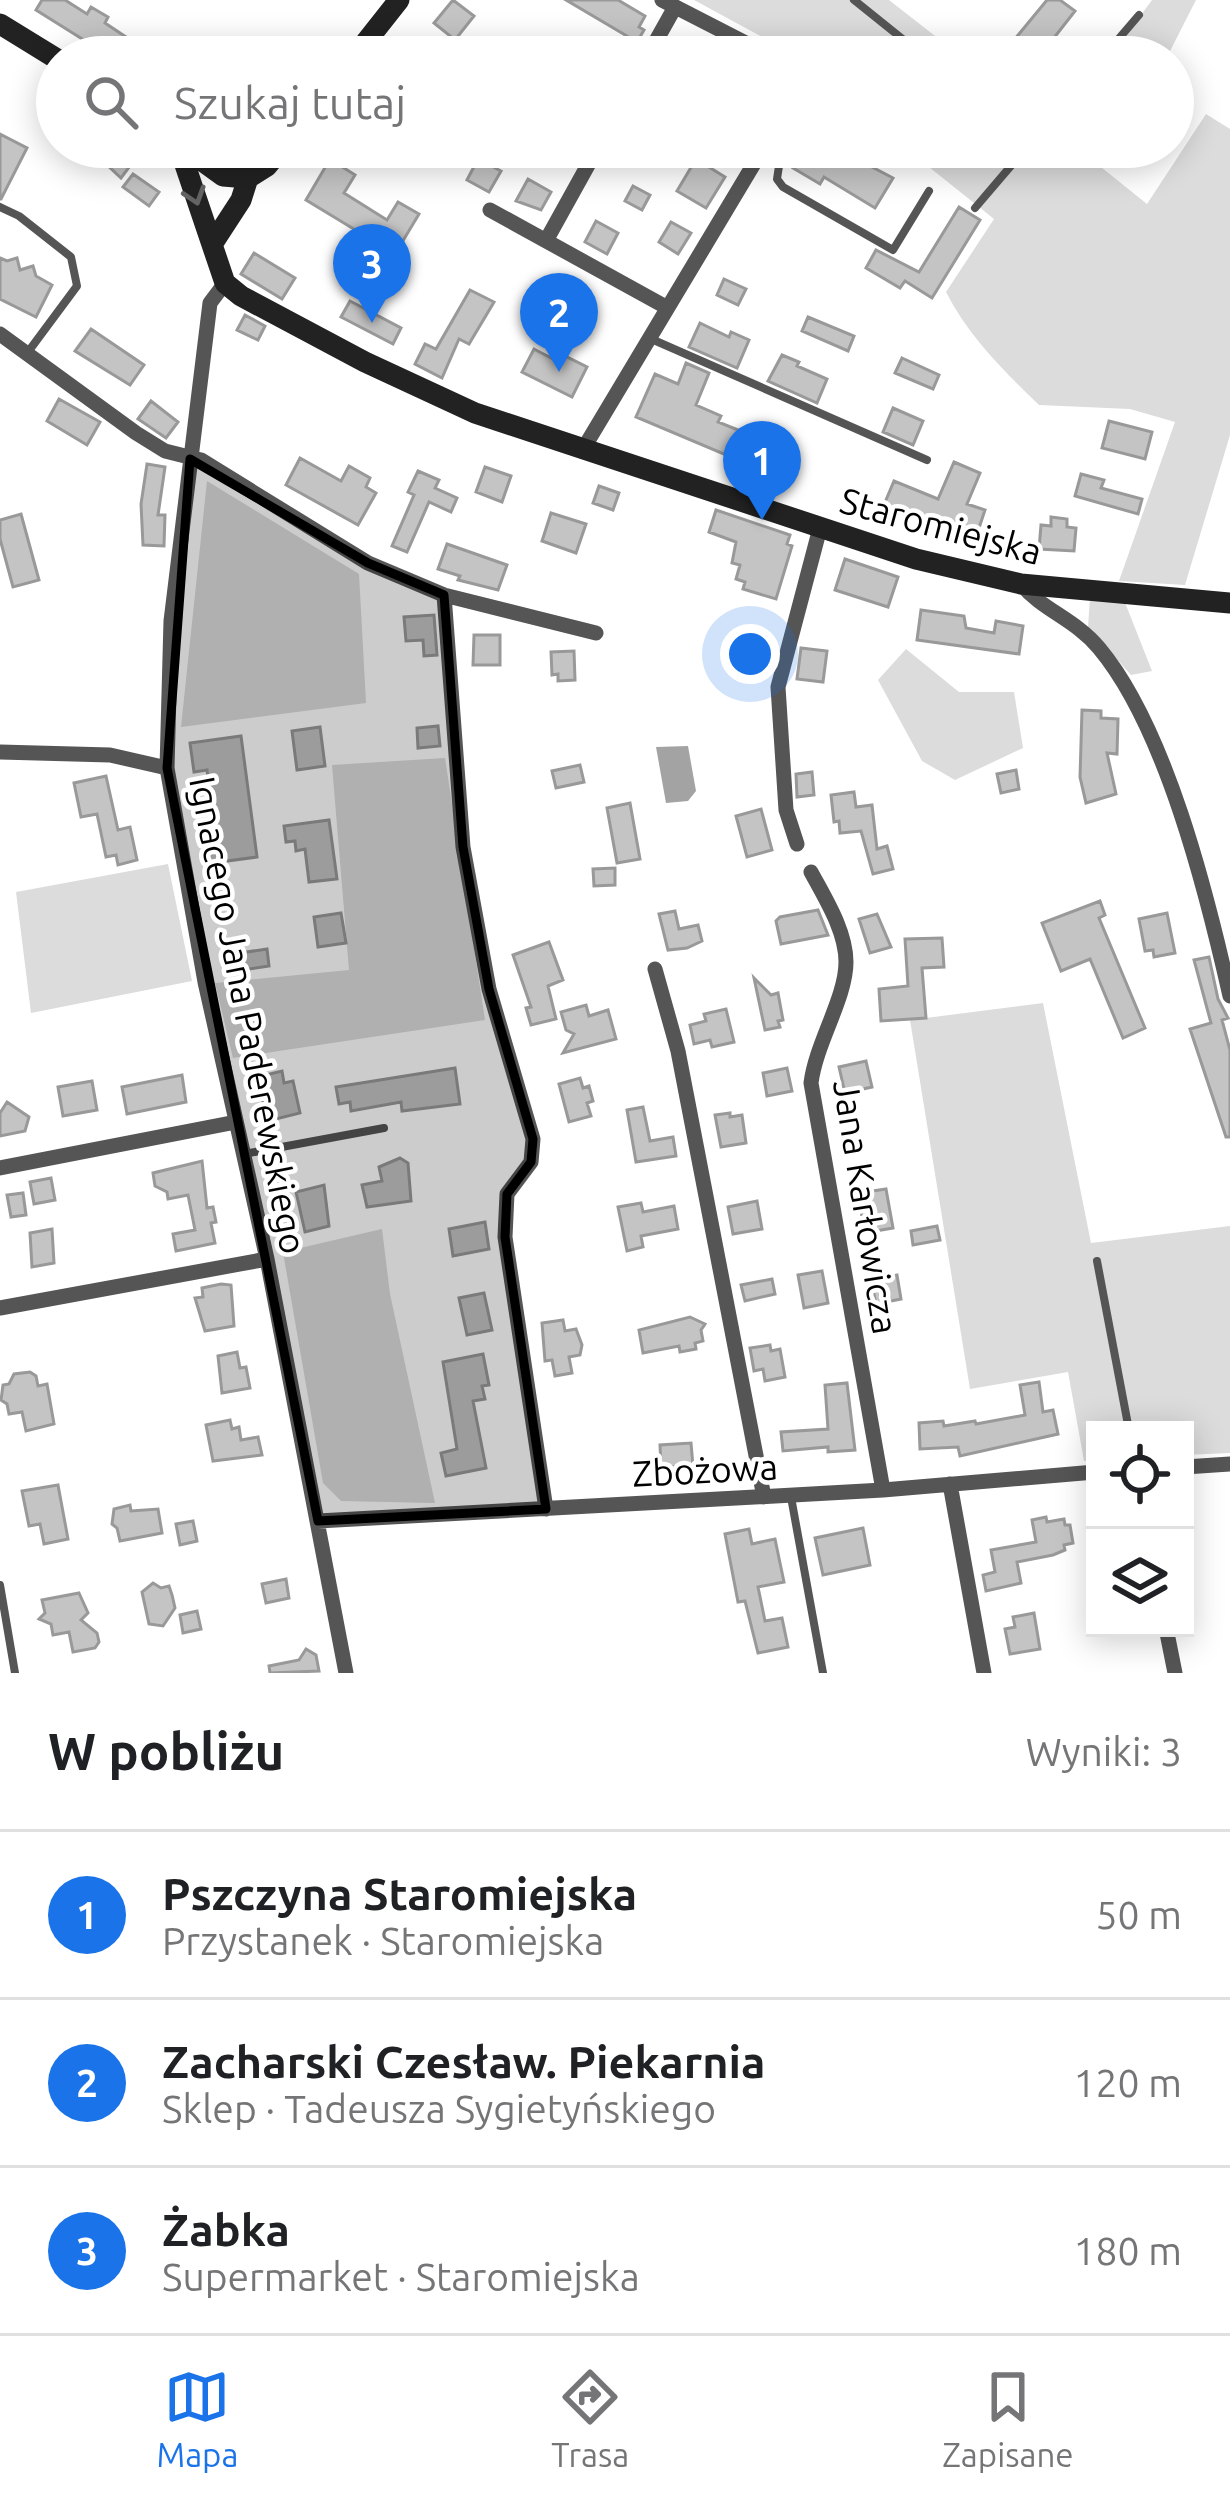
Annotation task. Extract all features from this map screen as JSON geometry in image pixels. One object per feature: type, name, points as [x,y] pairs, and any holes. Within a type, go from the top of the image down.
[{"type":"street","points":[[371,36],[399,0]]},
{"type":"street","points":[[655,36],[668,3],[732,36]]},
{"type":"street","points":[[0,24],[36,46]]},
{"type":"street","points":[[188,168],[225,283]]},
{"type":"street","points":[[211,168],[223,176],[248,178],[264,168]]},
{"type":"street","points":[[547,239],[586,168]]},
{"type":"street","points":[[582,451],[751,168]]},
{"type":"street","points":[[213,243],[241,200],[248,178]]},
{"type":"street","points":[[490,209],[666,307]]},
{"type":"street","name":"Ignacego Jana Paderewskiego","points":[[225,283],[210,303],[190,459],[171,622],[167,768],[179,849],[267,1259],[346,1673]]},
{"type":"street","name":"Staromiejska","points":[[225,283],[241,296],[432,395],[582,451],[916,559],[1021,584],[1230,603]]},
{"type":"street","points":[[0,334],[136,433],[165,451],[201,460],[368,563],[444,595],[596,633]]},
{"type":"street","points":[[797,844],[786,810],[778,687],[820,528]]},
{"type":"street","points":[[1021,584],[1033,599],[1061,612],[1080,628],[1114,667],[1154,742],[1210,904],[1230,996]]},
{"type":"street","points":[[1080,628],[1087,591]]},
{"type":"street","points":[[444,595],[463,847],[489,989],[533,1139],[531,1162],[507,1194],[504,1213],[545,1509]]},
{"type":"street","points":[[0,752],[110,755],[167,768]]},
{"type":"street","name":"Jana Karłowicza","points":[[811,872],[833,914],[846,963],[814,1058],[812,1083],[883,1490]]},
{"type":"street","points":[[655,969],[678,1051],[764,1497]]},
{"type":"street","points":[[0,1168],[236,1122]]},
{"type":"street","points":[[0,1308],[267,1259]]},
{"type":"street","points":[[1194,1466],[1230,1464]]},
{"type":"street","name":"Zbożowa","points":[[318,1521],[883,1490],[1086,1473]]},
{"type":"street","points":[[950,1484],[985,1673]]},
{"type":"street","points":[[1168,1637],[1175,1673]]},
{"type":"lane","points":[[854,0],[899,36]]},
{"type":"lane","points":[[1121,36],[1139,15]]},
{"type":"lane","points":[[779,168],[777,179],[783,187],[893,250],[929,191]]},
{"type":"lane","points":[[975,208],[1009,168]]},
{"type":"lane","points":[[0,207],[71,256],[77,286],[28,352]]},
{"type":"lane","points":[[648,338],[927,460]]},
{"type":"lane","points":[[243,1154],[384,1128]]},
{"type":"lane","points":[[1097,1261],[1127,1421]]},
{"type":"lane","points":[[791,1495],[823,1673]]},
{"type":"lane","points":[[0,1585],[15,1673]]},
{"type":"highlighted area","points":[[190,459],[368,563],[444,595],[463,847],[489,989],[533,1139],[531,1162],[507,1194],[505,1237],[546,1509],[318,1521],[167,768]]},
{"type":"shaded area","points":[[694,0],[889,0],[935,36],[760,36]]},
{"type":"shaded area","points":[[1152,0],[1196,0],[1178,36],[1125,36]]},
{"type":"shaded area","points":[[1206,114],[1230,129],[1230,435],[1185,585],[1119,581],[1175,422],[1130,409],[1039,405],[1013,379],[976,338],[946,292],[994,219],[930,168],[1102,168],[1147,204],[1171,168],[1194,168],[1194,132]]},
{"type":"shaded area","points":[[207,481],[359,574],[366,703],[181,727]]},
{"type":"shaded area","points":[[1090,598],[1124,600],[1152,671],[1131,675],[1088,627]]},
{"type":"shaded area","points":[[906,649],[959,692],[1014,692],[1023,748],[955,780],[922,761],[878,680]]},
{"type":"shaded area","points":[[688,746],[696,791],[688,801],[666,803],[656,747]]},
{"type":"shaded area","points":[[445,758],[485,1020],[233,1058],[215,983],[349,970],[332,765]]},
{"type":"shaded area","points":[[168,864],[192,981],[31,1013],[16,892]]},
{"type":"shaded area","points":[[1043,1003],[1091,1243],[1230,1226],[1230,1453],[1194,1455],[1194,1421],[1086,1421],[1084,1461],[1068,1372],[970,1389],[910,1020]]},
{"type":"shaded area","points":[[382,1229],[390,1294],[435,1503],[341,1501],[323,1483],[283,1252]]},
{"type":"building","points":[[42,0],[65,0],[87,14],[91,7],[124,36],[77,36],[36,10]]},
{"type":"building","points":[[453,0],[474,16],[458,36],[450,36],[434,23]]},
{"type":"building","points":[[566,0],[618,0],[645,16],[640,36],[627,36]]},
{"type":"building","points":[[1047,0],[1060,0],[1075,11],[1055,36],[1017,36]]},
{"type":"building","points":[[0,134],[27,148],[1,199],[0,199]]},
{"type":"building","points":[[110,168],[128,168],[121,178]]},
{"type":"building","points":[[325,168],[344,168],[355,175],[344,193],[387,220],[398,202],[419,214],[395,254],[306,200]]},
{"type":"building","points":[[473,168],[501,171],[489,192],[467,180]]},
{"type":"building","points":[[691,168],[710,168],[725,177],[706,208],[677,191]]},
{"type":"building","points":[[793,168],[874,168],[893,178],[875,208],[824,177],[820,184]]},
{"type":"building","points":[[133,174],[159,192],[149,206],[123,187]]},
{"type":"building","points":[[528,179],[551,192],[541,210],[516,201]]},
{"type":"building","points":[[633,186],[650,195],[642,210],[625,201]]},
{"type":"building","points":[[959,207],[980,220],[932,298],[905,281],[900,288],[866,268],[876,250],[919,272]]},
{"type":"building","points":[[596,221],[618,233],[607,254],[585,242]]},
{"type":"building","points":[[671,222],[691,233],[678,254],[659,242]]},
{"type":"building","points":[[254,253],[295,278],[282,299],[241,274]]},
{"type":"building","points":[[0,258],[17,258],[20,270],[33,266],[36,276],[52,285],[36,317],[0,299]]},
{"type":"building","points":[[724,279],[746,289],[738,305],[717,295]]},
{"type":"building","points":[[470,290],[494,302],[469,344],[459,339],[442,378],[415,364],[425,344],[436,349]]},
{"type":"building","points":[[350,301],[401,328],[393,344],[341,317]]},
{"type":"building","points":[[245,315],[265,326],[258,340],[237,330]]},
{"type":"building","points":[[808,317],[854,336],[848,351],[802,331]]},
{"type":"building","points":[[700,323],[729,337],[731,332],[749,340],[737,368],[689,347]]},
{"type":"building","points":[[91,329],[144,365],[130,385],[75,351]]},
{"type":"building","points":[[534,349],[555,360],[559,353],[587,367],[572,397],[522,372]]},
{"type":"building","points":[[782,355],[827,379],[817,403],[768,381]]},
{"type":"building","points":[[902,358],[939,375],[933,389],[895,373]]},
{"type":"building","points":[[686,363],[709,373],[696,405],[721,416],[718,422],[769,438],[757,468],[636,417],[655,374],[678,384]]},
{"type":"building","points":[[59,399],[100,422],[87,445],[47,421]]},
{"type":"building","points":[[151,401],[178,422],[166,438],[138,419]]},
{"type":"building","points":[[893,408],[923,421],[913,445],[883,432]]},
{"type":"building","points":[[1109,421],[1152,432],[1145,459],[1102,448]]},
{"type":"building","points":[[300,458],[341,481],[349,466],[370,478],[366,487],[376,493],[358,525],[286,485]]},
{"type":"building","points":[[954,462],[980,473],[967,504],[985,510],[976,537],[883,507],[894,481],[938,499]]},
{"type":"building","points":[[147,464],[165,467],[158,515],[165,515],[164,546],[143,545],[141,504]]},
{"type":"building","points":[[485,467],[511,476],[502,502],[476,492]]},
{"type":"building","points":[[418,471],[439,480],[435,488],[457,498],[451,512],[429,502],[407,552],[392,546],[414,495],[408,492]]},
{"type":"building","points":[[1081,474],[1104,480],[1101,488],[1142,499],[1138,514],[1075,496]]},
{"type":"building","points":[[599,486],[619,493],[613,510],[593,503]]},
{"type":"building","points":[[716,510],[790,535],[787,544],[792,546],[776,599],[743,589],[745,582],[736,579],[740,565],[732,563],[736,542],[709,532]]},
{"type":"building","points":[[551,513],[586,524],[576,553],[542,541]]},
{"type":"building","points":[[21,514],[39,580],[13,587],[0,539],[0,520]]},
{"type":"building","points":[[1051,517],[1067,519],[1067,527],[1076,528],[1074,551],[1039,549],[1041,525],[1051,526]]},
{"type":"building","points":[[447,544],[507,565],[498,590],[458,580],[460,576],[438,569]]},
{"type":"building","points":[[845,559],[898,577],[888,607],[835,590]]},
{"type":"building","points":[[921,610],[964,616],[966,628],[994,633],[996,621],[1023,626],[1019,654],[917,640]]},
{"type":"building","points":[[434,615],[437,655],[424,656],[423,640],[406,641],[404,617]]},
{"type":"building","points":[[474,635],[500,635],[500,665],[473,665]]},
{"type":"building","points":[[801,648],[827,651],[823,682],[797,679]]},
{"type":"building","points":[[574,651],[575,680],[558,681],[558,674],[552,675],[551,652]]},
{"type":"building","points":[[1082,710],[1101,711],[1101,718],[1118,719],[1117,754],[1107,753],[1116,794],[1086,803],[1080,777]]},
{"type":"building","points":[[438,726],[440,746],[418,748],[417,728]]},
{"type":"building","points":[[320,727],[325,766],[297,770],[292,731]]},
{"type":"building","points":[[241,736],[257,857],[205,864],[202,836],[214,834],[207,770],[194,772],[190,743]]},
{"type":"building","points":[[580,765],[584,782],[556,788],[552,771]]},
{"type":"building","points":[[1016,770],[1019,789],[1001,793],[997,774]]},
{"type":"building","points":[[812,772],[814,795],[797,797],[796,774]]},
{"type":"building","points":[[106,776],[118,830],[130,827],[137,860],[118,865],[116,855],[106,857],[97,814],[81,817],[74,783]]},
{"type":"building","points":[[854,792],[856,807],[872,805],[877,849],[887,846],[893,869],[873,874],[861,831],[840,833],[839,821],[834,822],[831,795]]},
{"type":"building","points":[[630,803],[640,859],[617,863],[607,808]]},
{"type":"building","points":[[761,809],[772,850],[747,857],[736,816]]},
{"type":"building","points":[[329,820],[337,879],[309,882],[305,849],[296,851],[295,841],[286,842],[284,826]]},
{"type":"building","points":[[615,868],[615,885],[594,886],[593,869]]},
{"type":"building","points":[[1100,901],[1105,915],[1099,918],[1145,1028],[1123,1038],[1090,959],[1061,971],[1042,923]]},
{"type":"building","points":[[818,910],[828,935],[781,944],[776,921],[780,917]]},
{"type":"building","points":[[675,911],[679,929],[698,925],[702,941],[668,950],[659,914]]},
{"type":"building","points":[[341,913],[346,943],[318,947],[314,917]]},
{"type":"building","points":[[1167,913],[1175,953],[1154,957],[1153,950],[1145,951],[1139,919]]},
{"type":"building","points":[[877,914],[891,947],[870,953],[859,919]]},
{"type":"building","points":[[942,938],[944,967],[922,968],[926,1018],[881,1021],[879,989],[908,986],[905,939]]},
{"type":"building","points":[[549,942],[563,980],[548,986],[556,1019],[531,1025],[526,1008],[531,1007],[513,955]]},
{"type":"building","points":[[267,949],[269,966],[229,972],[226,955]]},
{"type":"building","points":[[1209,957],[1218,999],[1228,1018],[1222,1020],[1230,1050],[1230,1137],[1226,1137],[1190,1029],[1211,1023],[1194,960]]},
{"type":"building","points":[[754,978],[771,995],[778,993],[780,1027],[765,1030]]},
{"type":"building","points":[[586,1005],[589,1016],[608,1010],[616,1039],[563,1053],[574,1034],[566,1030],[561,1012]]},
{"type":"building","points":[[726,1009],[734,1042],[712,1047],[710,1040],[694,1044],[690,1025],[706,1021],[704,1014]]},
{"type":"building","points":[[866,1061],[872,1087],[845,1093],[839,1067]]},
{"type":"building","points":[[455,1068],[460,1104],[402,1111],[401,1102],[351,1111],[350,1102],[339,1104],[336,1087]]},
{"type":"building","points":[[787,1068],[792,1091],[767,1096],[763,1073]]},
{"type":"building","points":[[282,1071],[284,1083],[293,1081],[300,1113],[268,1121],[257,1077]]},
{"type":"building","points":[[182,1075],[186,1102],[127,1114],[122,1087]]},
{"type":"building","points":[[580,1078],[583,1088],[589,1086],[591,1116],[569,1122],[559,1084]]},
{"type":"building","points":[[92,1081],[97,1110],[63,1116],[58,1087]]},
{"type":"building","points":[[7,1102],[29,1117],[25,1131],[0,1136],[0,1113]]},
{"type":"building","points":[[643,1107],[650,1141],[673,1137],[676,1156],[636,1162],[627,1110]]},
{"type":"building","points":[[730,1113],[730,1117],[742,1115],[746,1143],[721,1147],[715,1115]]},
{"type":"building","points":[[400,1158],[408,1163],[411,1201],[367,1207],[362,1185],[382,1181],[379,1167]]},
{"type":"building","points":[[202,1161],[207,1208],[213,1207],[216,1222],[211,1223],[215,1243],[176,1251],[173,1234],[195,1230],[188,1195],[168,1199],[167,1192],[155,1186],[153,1173]]},
{"type":"building","points":[[51,1178],[55,1200],[34,1204],[30,1182]]},
{"type":"building","points":[[324,1185],[329,1226],[305,1232],[296,1192]]},
{"type":"building","points":[[886,1189],[893,1228],[876,1231],[875,1224],[863,1226],[859,1193]]},
{"type":"building","points":[[23,1193],[26,1215],[11,1217],[7,1195]]},
{"type":"building","points":[[757,1201],[762,1229],[733,1234],[728,1207]]},
{"type":"building","points":[[641,1203],[643,1212],[674,1206],[678,1229],[641,1236],[643,1247],[627,1251],[618,1207]]},
{"type":"building","points":[[485,1222],[489,1249],[453,1256],[449,1229]]},
{"type":"building","points":[[937,1226],[940,1240],[913,1245],[911,1231]]},
{"type":"building","points":[[52,1229],[54,1263],[32,1267],[30,1233]]},
{"type":"building","points":[[822,1271],[828,1303],[804,1308],[798,1275]]},
{"type":"building","points":[[897,1275],[901,1299],[876,1304],[871,1280]]},
{"type":"building","points":[[772,1279],[775,1294],[745,1301],[741,1285]]},
{"type":"building","points":[[231,1285],[234,1326],[205,1331],[195,1298],[203,1297],[202,1288]]},
{"type":"building","points":[[484,1293],[492,1330],[467,1335],[459,1298]]},
{"type":"building","points":[[690,1317],[705,1324],[703,1341],[695,1343],[696,1349],[680,1352],[679,1346],[643,1353],[639,1330]]},
{"type":"building","points":[[563,1320],[565,1331],[576,1329],[582,1345],[580,1355],[569,1357],[572,1373],[555,1376],[552,1360],[545,1361],[542,1323]]},
{"type":"building","points":[[770,1345],[771,1351],[780,1349],[785,1377],[765,1381],[763,1369],[754,1371],[750,1348]]},
{"type":"building","points":[[237,1352],[250,1388],[222,1393],[218,1356]]},
{"type":"building","points":[[483,1354],[489,1385],[482,1386],[485,1399],[473,1401],[486,1468],[446,1476],[441,1453],[457,1449],[443,1362]]},
{"type":"building","points":[[30,1372],[38,1386],[47,1384],[54,1424],[26,1431],[22,1412],[9,1414],[1,1400],[3,1385],[14,1374]]},
{"type":"building","points":[[1039,1382],[1043,1412],[1053,1410],[1058,1434],[960,1456],[958,1447],[920,1449],[919,1423],[976,1424],[1025,1415],[1020,1385]]},
{"type":"building","points":[[847,1383],[855,1450],[783,1451],[781,1432],[828,1429],[825,1385]]},
{"type":"building","points":[[230,1420],[232,1429],[239,1427],[241,1440],[258,1437],[262,1455],[213,1461],[206,1425]]},
{"type":"building","points":[[691,1443],[693,1466],[661,1467],[660,1445]]},
{"type":"building","points":[[58,1485],[68,1539],[44,1544],[40,1524],[29,1526],[22,1491]]},
{"type":"building","points":[[130,1505],[131,1511],[158,1509],[162,1533],[120,1541],[112,1524],[114,1509]]},
{"type":"building","points":[[1046,1517],[1047,1522],[1064,1519],[1073,1543],[1053,1555],[1017,1562],[1021,1583],[986,1591],[983,1575],[995,1572],[991,1550],[1036,1542],[1032,1520]]},
{"type":"building","points":[[193,1521],[197,1541],[180,1545],[176,1524]]},
{"type":"building","points":[[863,1528],[870,1565],[823,1575],[815,1538]]},
{"type":"building","points":[[749,1529],[752,1544],[775,1539],[784,1582],[758,1587],[765,1621],[782,1618],[788,1647],[758,1653],[745,1601],[738,1602],[725,1534]]},
{"type":"building","points":[[286,1579],[289,1598],[266,1603],[262,1584]]},
{"type":"building","points":[[153,1583],[169,1586],[172,1595],[175,1608],[163,1626],[149,1624],[142,1592]]},
{"type":"building","points":[[79,1593],[88,1613],[81,1620],[97,1633],[99,1642],[95,1648],[73,1652],[69,1632],[53,1635],[51,1624],[39,1619],[45,1613],[42,1600]]},
{"type":"building","points":[[197,1611],[201,1629],[183,1633],[180,1615]]},
{"type":"building","points":[[1034,1613],[1040,1649],[1010,1654],[1005,1629],[1015,1627],[1013,1617]]},
{"type":"building","points":[[306,1649],[316,1655],[319,1671],[270,1673],[269,1666],[299,1660]]},
{"type":"place","name":"Żabka","points":[[372,323]]},
{"type":"place","name":"Zacharski Czesław. Piekarnia","points":[[559,372]]},
{"type":"place","name":"Pszczyna Staromiejska","points":[[762,520]]}]
